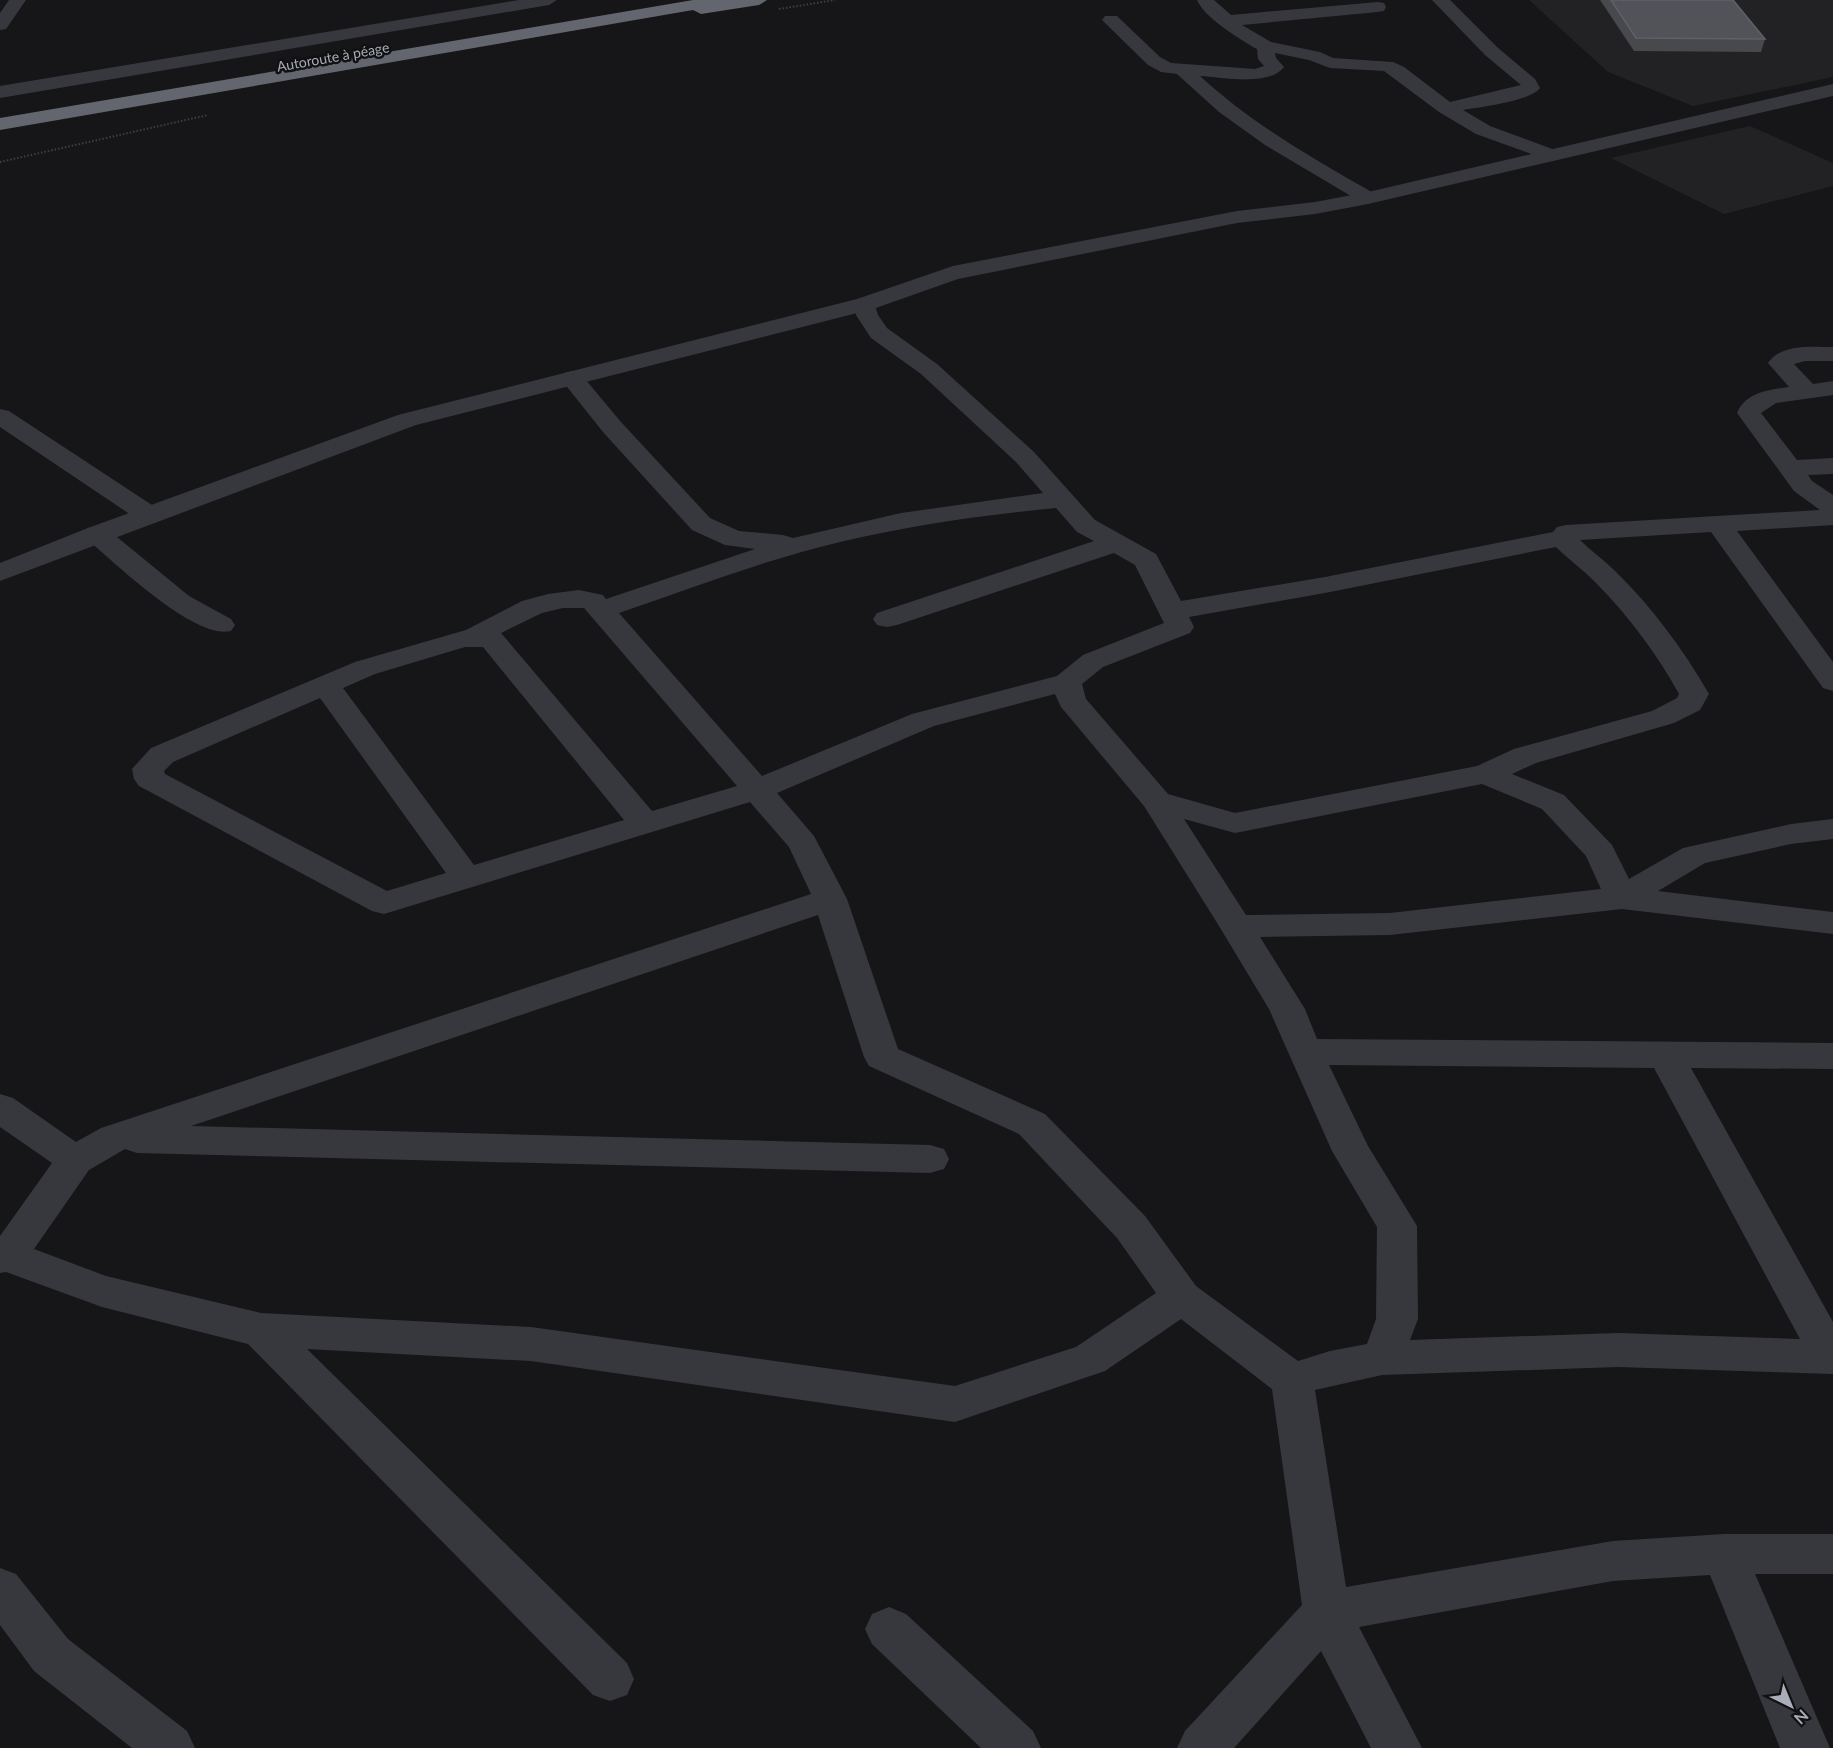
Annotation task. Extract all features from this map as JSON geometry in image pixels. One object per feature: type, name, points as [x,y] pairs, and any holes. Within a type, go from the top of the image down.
[{"type":"highway","points":[[521,25],[657,0]]},
{"type":"highway","name":"Autoroute à péage","points":[[0,114],[666,0]]},
{"type":"highway","points":[[0,124],[722,0]]},
{"type":"highway","points":[[538,32],[759,0]]},
{"type":"street","points":[[0,25],[18,0]]},
{"type":"street","points":[[0,92],[549,0]]},
{"type":"street","points":[[1440,0],[1491,51],[1529,83],[1531,88],[1518,93],[1446,108]]},
{"type":"street","points":[[1205,1],[1242,34],[1266,46],[1314,56],[1330,63],[1388,66],[1398,71],[1446,108],[1482,130],[1548,154]]},
{"type":"street","points":[[1225,21],[1378,7]]},
{"type":"street","points":[[1111,20],[1154,61],[1167,68],[1184,71],[1256,74],[1268,72],[1275,67],[1268,59],[1266,46]]},
{"type":"street","points":[[1184,71],[1211,97],[1319,170],[1368,198]]},
{"type":"street","points":[[0,573],[97,534],[407,420],[865,304],[953,273],[1237,217],[1315,208],[1368,198],[1548,154],[1833,90]]},
{"type":"street","points":[[865,304],[867,315],[879,333],[929,369],[1025,457],[1086,526],[1146,560],[1180,627],[1093,661],[1067,682],[923,720],[757,790],[384,903],[150,779],[148,769],[162,755],[365,668],[475,636],[519,612],[563,599],[581,597],[592,601],[601,610],[757,790],[803,843],[830,899],[882,1057],[1032,1124],[1131,1227],[1182,1297],[1292,1380],[1326,1612],[1397,1748]]},
{"type":"street","points":[[1806,392],[1780,363],[1786,357],[1798,354],[1833,354]]},
{"type":"street","points":[[572,378],[612,428],[701,524],[734,539],[765,543],[804,543]]},
{"type":"street","points":[[1832,389],[1770,397],[1752,406],[1749,413],[1803,486],[1833,507]]},
{"type":"street","points":[[0,416],[12,436],[149,515]]},
{"type":"street","points":[[1790,468],[1833,466]]},
{"type":"street","points":[[601,610],[804,543],[902,520],[980,507],[1062,499]]},
{"type":"street","points":[[1172,611],[1325,585],[1562,538],[1566,533],[1833,517]]},
{"type":"street","points":[[1719,524],[1833,682]]},
{"type":"street","points":[[97,534],[179,602],[221,625]]},
{"type":"street","points":[[1157,801],[1235,823],[1485,774],[1525,756],[1663,717],[1689,704],[1694,694],[1680,668],[1649,624],[1605,577],[1562,538]]},
{"type":"street","points":[[887,619],[1116,543]]},
{"type":"street","points":[[475,636],[491,639],[645,824]]},
{"type":"street","points":[[1067,682],[1072,701],[1157,801],[1287,1009],[1351,1151],[1396,1226],[1397,1319],[1382,1358]]},
{"type":"street","points":[[326,685],[467,878]]},
{"type":"street","points":[[1485,774],[1554,802],[1600,852],[1622,898]]},
{"type":"street","points":[[1622,898],[1695,855],[1791,834],[1833,829]]},
{"type":"street","points":[[1236,926],[1390,924],[1622,898],[1833,923]]},
{"type":"street","points":[[830,899],[114,1138],[75,1160],[4,1256],[102,1291],[261,1330],[531,1344],[955,1404],[1090,1359],[1182,1297]]},
{"type":"street","points":[[1305,1052],[1833,1056]]},
{"type":"street","points":[[1665,1054],[1832,1357]]},
{"type":"street","points":[[0,1108],[75,1160]]},
{"type":"street","points":[[114,1138],[930,1159]]},
{"type":"street","points":[[261,1330],[610,1679]]},
{"type":"street","points":[[1292,1380],[1330,1368],[1382,1358],[1618,1350],[1832,1357]]},
{"type":"street","points":[[1724,1554],[1805,1748]]},
{"type":"street","points":[[1202,1748],[1326,1612],[1613,1561],[1724,1554],[1833,1554]]},
{"type":"street","points":[[0,1589],[51,1655],[170,1748]]},
{"type":"street","points":[[889,1629],[1016,1748]]},
{"type":"shaded area","points":[[1529,0],[1600,0],[1614,21],[1720,0],[1833,0],[1833,77],[1693,106],[1608,72]]},
{"type":"shaded area","points":[[1750,126],[1833,163],[1833,186],[1724,214],[1611,158]]},
{"type":"building","points":[[1611,0],[1733,0],[1765,39],[1636,38]]}]
